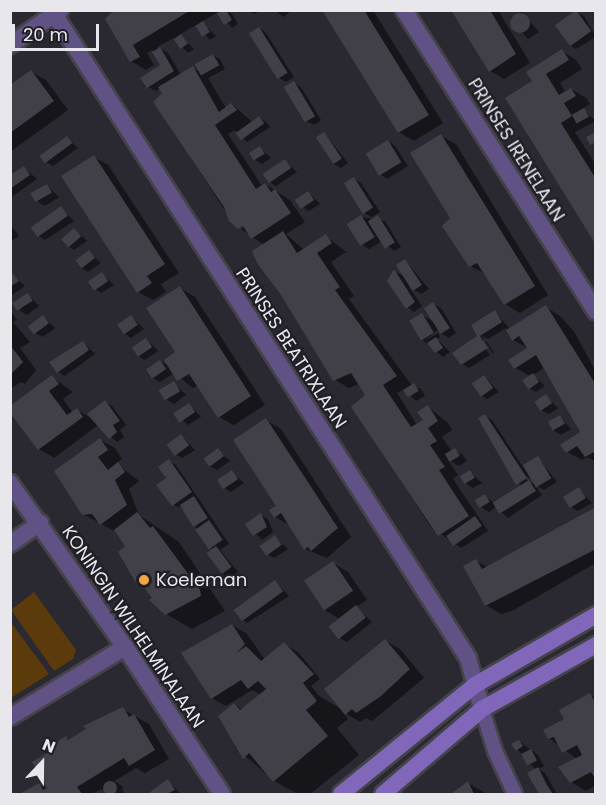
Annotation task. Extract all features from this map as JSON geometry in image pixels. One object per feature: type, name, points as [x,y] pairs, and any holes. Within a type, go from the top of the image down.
[{"type":"main road","points":[[341,795],[475,685],[596,615]]},
{"type":"main road","points":[[383,795],[482,709],[596,645]]},
{"type":"street","name":"PRINSES IRENELAAN","points":[[404,10],[596,311]]},
{"type":"street","points":[[10,45],[57,12]]},
{"type":"street","name":"PRINSES BEATRIXLAAN","points":[[57,12],[468,658],[482,709]]},
{"type":"street","name":"KONINGIN WILHELMINALAAN","points":[[10,483],[125,647],[222,795]]},
{"type":"street","points":[[10,544],[40,523]]},
{"type":"street","points":[[10,717],[125,647]]},
{"type":"lane","points":[[482,709],[495,751],[515,795]]},
{"type":"shaded area","points":[[34,592],[76,650],[73,659],[54,671],[11,610]]},
{"type":"shaded area","points":[[10,621],[49,674],[11,698],[10,698]]},
{"type":"building","points":[[114,10],[191,10],[133,45],[140,57],[130,62],[105,19]]},
{"type":"building","points":[[226,10],[232,20],[224,25],[217,13]]},
{"type":"building","points":[[322,10],[364,10],[429,115],[398,133]]},
{"type":"building","points":[[451,10],[490,10],[516,54],[489,72]]},
{"type":"building","points":[[576,10],[591,31],[570,46],[555,25]]},
{"type":"building","points":[[520,13],[527,16],[530,23],[527,30],[520,33],[513,30],[510,23],[513,16]]},
{"type":"building","points":[[203,21],[210,32],[202,37],[195,26]]},
{"type":"building","points":[[259,27],[288,73],[277,79],[249,33]]},
{"type":"building","points":[[181,34],[188,44],[181,49],[174,39]]},
{"type":"building","points":[[160,47],[174,71],[147,88],[140,78],[160,65],[152,52]]},
{"type":"building","points":[[562,49],[569,60],[546,74],[559,95],[571,88],[576,96],[564,103],[572,116],[561,123],[596,179],[596,245],[505,98],[532,81],[526,72]]},
{"type":"building","points":[[213,54],[219,65],[201,76],[195,64]]},
{"type":"building","points":[[193,66],[219,112],[231,103],[237,110],[215,125],[256,189],[265,183],[271,192],[275,189],[291,213],[251,239],[243,226],[238,229],[229,221],[224,207],[153,102],[162,93],[158,87]]},
{"type":"building","points":[[31,70],[54,101],[10,133],[10,85]]},
{"type":"building","points":[[294,81],[315,116],[305,122],[284,87]]},
{"type":"building","points":[[584,108],[589,117],[577,124],[572,115]]},
{"type":"building","points":[[259,116],[264,123],[241,140],[236,133]]},
{"type":"building","points":[[324,132],[342,159],[334,164],[316,138]]},
{"type":"building","points":[[596,132],[596,142],[590,145],[586,137]]},
{"type":"building","points":[[441,134],[535,286],[504,305],[477,263],[469,267],[442,226],[450,218],[410,153]]},
{"type":"building","points":[[67,136],[72,143],[45,163],[39,156]]},
{"type":"building","points":[[388,140],[401,162],[379,176],[366,153]]},
{"type":"building","points":[[260,146],[265,154],[254,161],[249,153]]},
{"type":"building","points":[[94,155],[165,264],[147,276],[152,283],[137,293],[61,176]]},
{"type":"building","points":[[285,159],[291,168],[269,183],[263,174]]},
{"type":"building","points":[[24,166],[30,175],[10,189],[10,175]]},
{"type":"building","points":[[354,177],[373,208],[363,214],[344,183]]},
{"type":"building","points":[[47,184],[52,193],[35,202],[30,193]]},
{"type":"building","points":[[308,191],[314,200],[301,209],[295,200]]},
{"type":"building","points":[[61,206],[68,216],[38,237],[31,227]]},
{"type":"building","points":[[361,215],[375,237],[360,246],[347,224]]},
{"type":"building","points":[[378,215],[395,242],[385,248],[368,221]]},
{"type":"building","points":[[74,228],[81,236],[68,247],[61,239]]},
{"type":"building","points":[[283,231],[297,253],[326,234],[332,243],[317,253],[340,287],[335,290],[397,376],[383,385],[411,427],[423,420],[417,412],[428,405],[438,421],[428,428],[437,441],[430,445],[445,467],[439,470],[469,516],[438,536],[351,407],[365,395],[351,373],[333,381],[281,295],[257,263],[252,251]]},
{"type":"building","points":[[89,250],[95,258],[81,268],[75,260]]},
{"type":"building","points":[[405,259],[422,285],[413,291],[396,265]]},
{"type":"building","points":[[394,269],[415,302],[406,309],[387,281]]},
{"type":"building","points":[[102,272],[108,281],[94,291],[88,282]]},
{"type":"building","points":[[12,273],[19,281],[10,287],[10,274]]},
{"type":"building","points":[[180,286],[251,396],[218,418],[189,374],[177,381],[164,360],[175,352],[146,308]]},
{"type":"building","points":[[28,293],[33,301],[17,311],[12,303]]},
{"type":"building","points":[[433,302],[450,328],[441,334],[424,308]]},
{"type":"building","points":[[546,305],[596,385],[596,451],[585,457],[577,446],[566,453],[560,445],[580,432],[536,355],[514,369],[508,360],[527,348],[519,336],[512,341],[506,330]]},
{"type":"building","points":[[495,310],[502,322],[480,336],[488,348],[461,365],[452,353],[477,336],[471,325]]},
{"type":"building","points":[[422,313],[434,333],[421,340],[409,321]]},
{"type":"building","points":[[43,315],[49,323],[34,334],[28,326]]},
{"type":"building","points":[[131,315],[138,325],[124,335],[117,325]]},
{"type":"building","points":[[436,337],[443,348],[435,353],[427,343]]},
{"type":"building","points":[[146,338],[152,347],[138,357],[132,348]]},
{"type":"building","points":[[83,341],[89,350],[57,373],[49,362]]},
{"type":"building","points":[[10,345],[23,362],[10,375]]},
{"type":"building","points":[[160,360],[166,369],[152,379],[146,370]]},
{"type":"building","points":[[533,373],[539,382],[528,389],[522,380]]},
{"type":"building","points":[[52,375],[59,384],[49,391],[67,415],[77,408],[83,417],[38,450],[10,413],[10,406]]},
{"type":"building","points":[[484,375],[493,388],[481,397],[472,384]]},
{"type":"building","points":[[174,381],[180,391],[165,401],[159,390]]},
{"type":"building","points":[[414,383],[419,391],[408,398],[403,390]]},
{"type":"building","points":[[546,394],[552,403],[541,411],[534,402]]},
{"type":"building","points":[[105,400],[120,421],[113,425],[117,432],[109,439],[87,414]]},
{"type":"building","points":[[189,403],[195,412],[179,423],[173,414]]},
{"type":"building","points":[[485,414],[527,478],[516,485],[478,418]]},
{"type":"building","points":[[560,415],[565,424],[553,431],[548,422]]},
{"type":"building","points":[[266,418],[338,528],[311,551],[308,547],[304,550],[281,513],[274,518],[269,510],[276,506],[233,440]]},
{"type":"building","points":[[181,434],[189,445],[175,456],[166,445]]},
{"type":"building","points":[[100,438],[108,450],[98,457],[108,470],[118,462],[125,472],[115,480],[127,505],[100,525],[92,514],[82,515],[54,471]]},
{"type":"building","points":[[218,448],[224,456],[210,467],[204,459]]},
{"type":"building","points":[[455,448],[460,456],[450,462],[445,454]]},
{"type":"building","points":[[538,456],[551,478],[536,488],[523,465]]},
{"type":"building","points":[[169,459],[192,492],[172,506],[156,485],[166,478],[158,467]]},
{"type":"building","points":[[232,470],[238,479],[223,489],[217,480]]},
{"type":"building","points":[[470,470],[475,478],[465,484],[460,476]]},
{"type":"building","points":[[529,480],[536,491],[499,514],[493,503]]},
{"type":"building","points":[[579,487],[586,498],[570,508],[563,497]]},
{"type":"building","points":[[485,494],[490,502],[480,508],[475,500]]},
{"type":"building","points":[[194,496],[208,518],[193,527],[180,505]]},
{"type":"building","points":[[596,507],[596,549],[485,606],[463,566],[476,559],[482,569]]},
{"type":"building","points":[[137,512],[150,528],[153,526],[200,590],[201,596],[165,615],[149,600],[152,598],[139,581],[136,583],[118,552],[125,546],[114,530]]},
{"type":"building","points":[[261,513],[267,527],[253,536],[245,524]]},
{"type":"building","points":[[475,516],[482,526],[453,546],[446,536]]},
{"type":"building","points":[[209,520],[223,540],[209,549],[195,530]]},
{"type":"building","points":[[275,535],[282,545],[266,556],[259,546]]},
{"type":"building","points":[[216,546],[232,567],[222,574],[206,553]]},
{"type":"building","points":[[333,561],[353,591],[324,610],[304,581]]},
{"type":"building","points":[[275,580],[283,591],[242,621],[234,610]]},
{"type":"building","points":[[356,605],[366,618],[338,639],[328,627]]},
{"type":"building","points":[[232,624],[245,644],[237,653],[246,646],[261,661],[284,642],[314,674],[303,683],[317,701],[306,710],[328,736],[273,782],[249,753],[243,759],[218,716],[234,703],[240,710],[266,689],[258,681],[248,689],[241,680],[211,699],[181,653]]},
{"type":"building","points":[[385,639],[410,669],[381,696],[356,713],[352,709],[345,715],[324,689]]},
{"type":"building","points":[[590,693],[596,704],[596,780],[591,772],[570,783],[558,767],[582,755],[577,745],[562,753],[554,737],[548,739],[543,730],[564,719],[559,710]]},
{"type":"building","points":[[123,707],[129,717],[134,714],[155,750],[129,766],[124,758],[77,787],[82,794],[20,794],[39,783],[43,790],[47,788],[32,762],[52,750],[50,746],[66,736],[68,740],[86,729],[83,726]]},
{"type":"building","points":[[519,740],[523,746],[516,751],[511,744]]},
{"type":"building","points":[[531,749],[537,761],[527,766],[521,754]]},
{"type":"building","points":[[538,767],[553,794],[539,794],[527,773]]},
{"type":"building","points":[[168,779],[175,790],[167,794],[147,794]]},
{"type":"building","points":[[107,781],[113,781],[117,788],[113,795],[107,795],[103,791],[103,785]]},
{"type":"building","points":[[468,781],[474,794],[451,794]]},
{"type":"place","name":"Koeleman","points":[[144,580]]}]
